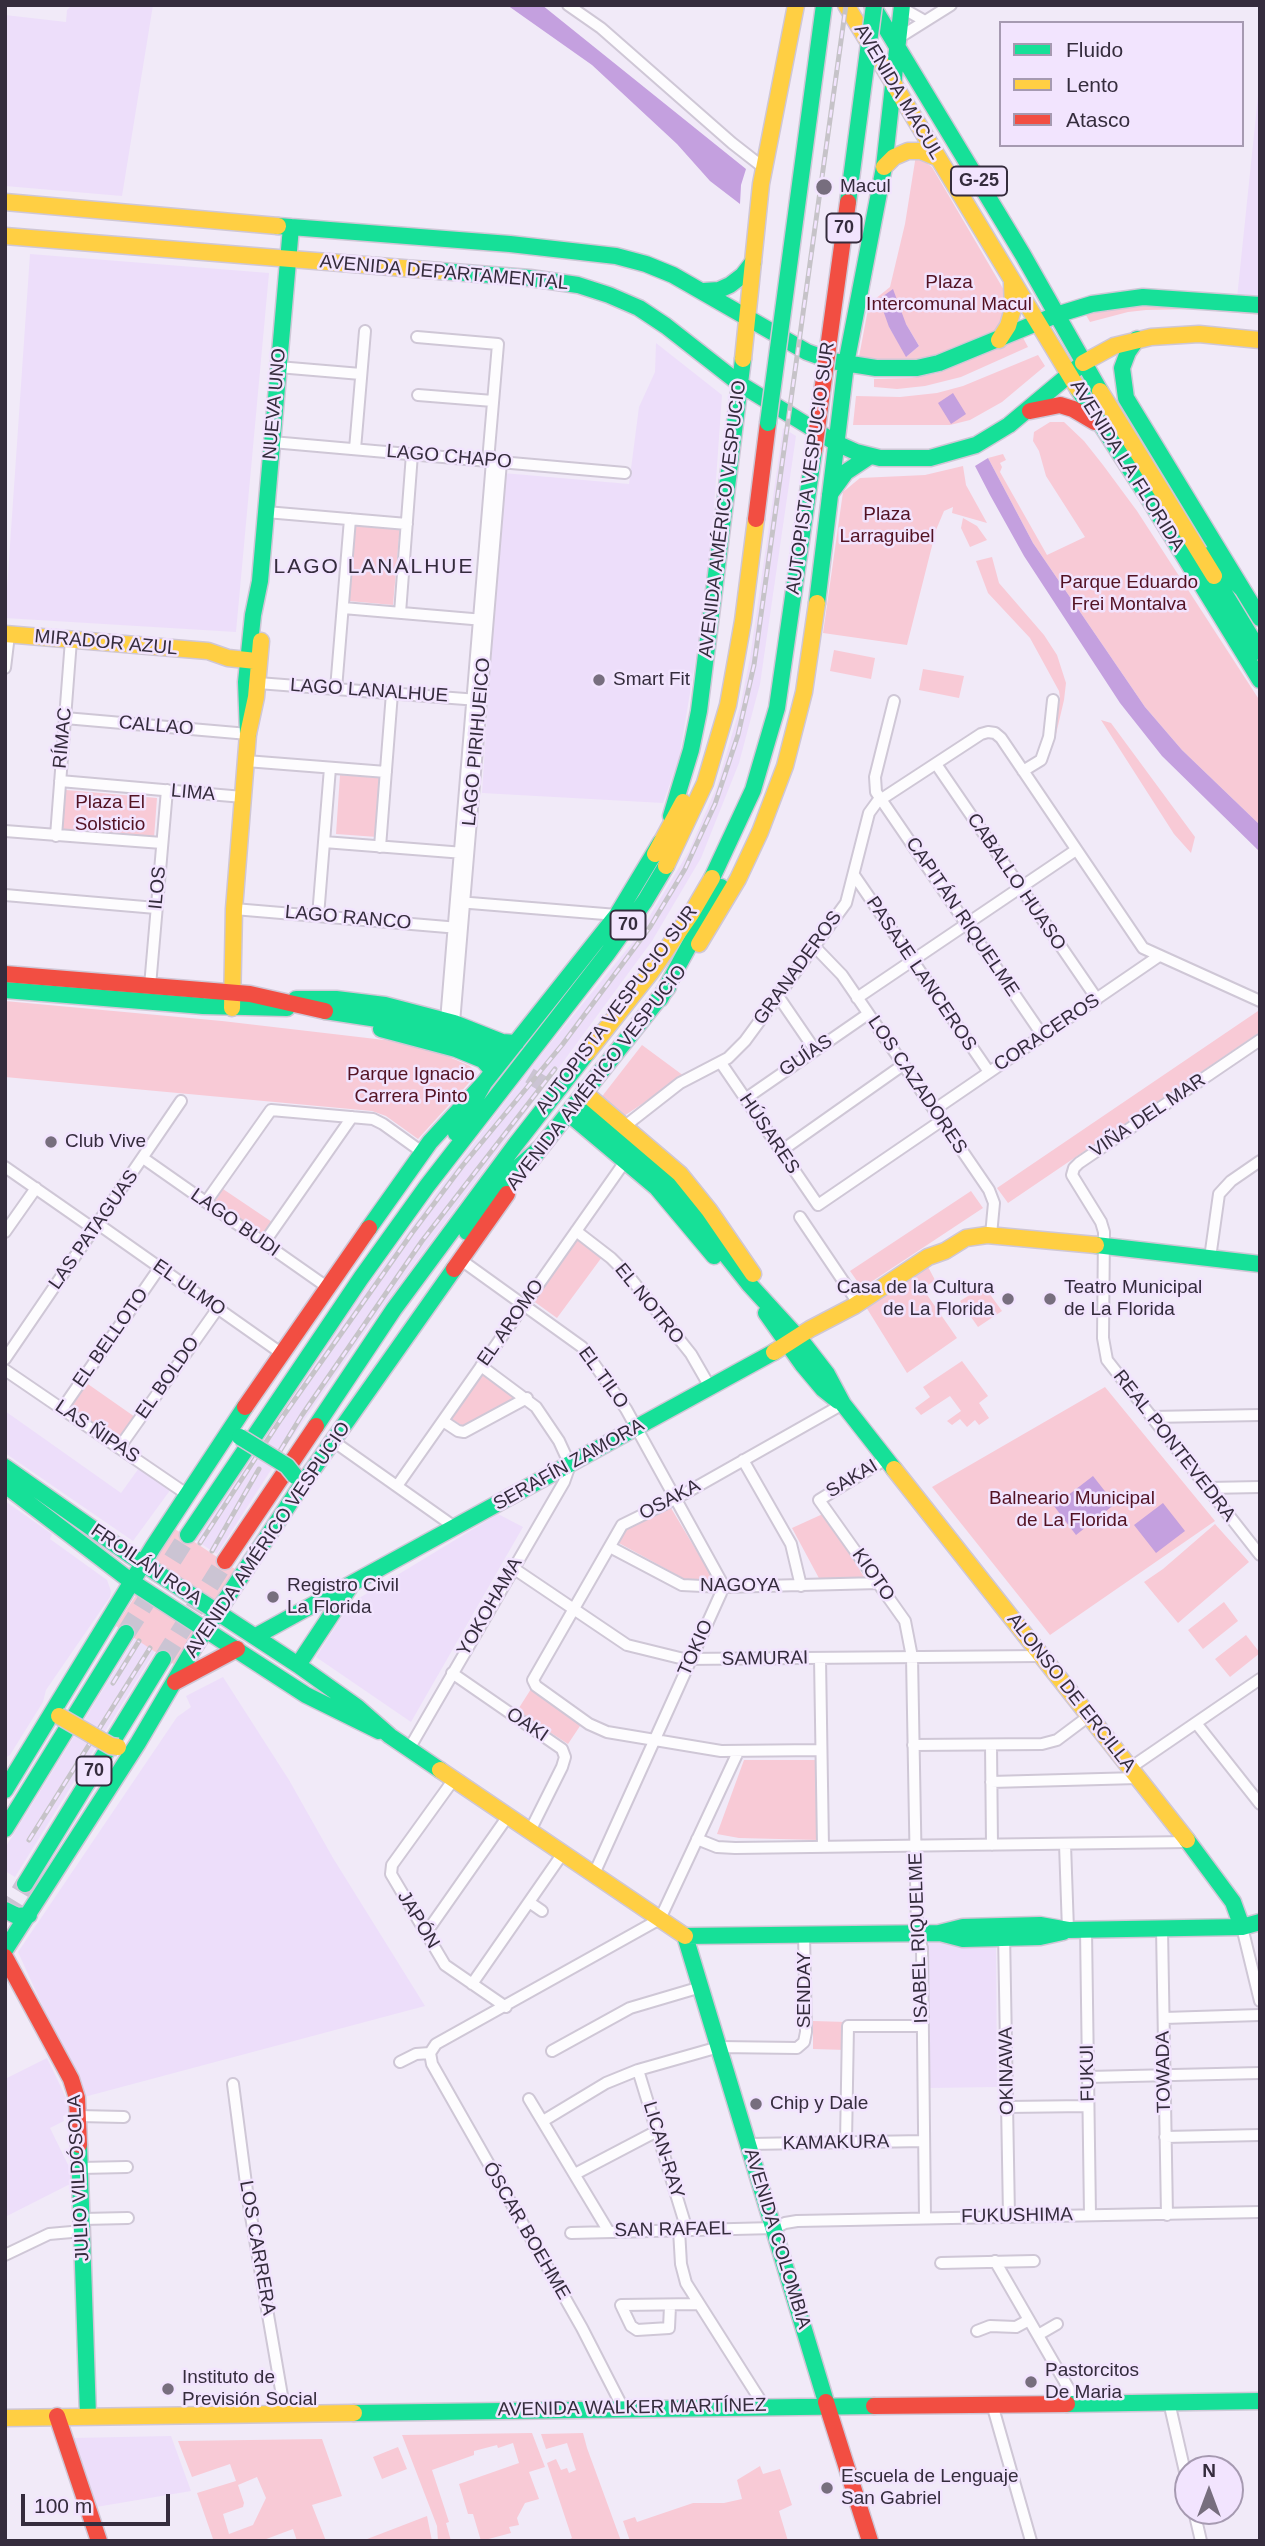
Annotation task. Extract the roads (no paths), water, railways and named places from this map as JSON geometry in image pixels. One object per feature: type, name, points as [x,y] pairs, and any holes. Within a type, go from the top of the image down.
[{"type":"main road","name":"AVENIDA AMÉRICO VESPUCIO","points":[[5,1790],[57,1712],[143,1563],[188,1495],[232,1438],[281,1353],[422,1152],[516,1043],[617,915],[655,854],[680,790],[695,730],[740,384],[763,176],[796,5]]},
{"type":"main road","name":"70","points":[[188,1535],[328,1325],[428,1186],[607,954],[666,867],[692,814],[715,754],[743,621],[824,5]]},
{"type":"main road","name":"AVENIDA MACUL","points":[[873,5],[899,43],[1056,316]]},
{"type":"main road","name":"AUTOPISTA VESPUCIO SUR","points":[[225,1560],[394,1309],[516,1144],[670,944],[717,870],[747,806],[771,730],[781,687],[873,5]]},
{"type":"main road","name":"AVENIDA AMÉRICO VESPUCIO","points":[[5,1950],[138,1743],[297,1483],[333,1441],[539,1149],[577,1111],[585,1093],[660,999],[709,929],[760,832],[785,766],[809,667],[846,365],[884,167],[902,7]]},
{"type":"main road","name":"AVENIDA MACUL","points":[[848,9],[1038,323]]},
{"type":"main road","points":[[884,167],[894,157],[908,151],[927,152],[938,158]]},
{"type":"main road","name":"AVENIDA DEPARTAMENTAL","points":[[5,202],[600,253],[646,264],[704,291],[807,352],[846,365],[876,368],[917,368],[940,363],[1092,304],[1143,297],[1260,305]]},
{"type":"main road","name":"NUEVA UNO","points":[[248,734],[246,694],[263,613],[260,581],[290,227]]},
{"type":"main road","name":"AVENIDA DEPARTAMENTAL","points":[[5,236],[530,278],[578,285],[639,308],[740,384],[836,443],[870,456],[903,460],[946,455],[991,438],[1083,363],[1104,351],[1137,339],[1184,334],[1260,340]]},
{"type":"main road","points":[[704,291],[719,290],[730,285],[743,275],[753,262]]},
{"type":"main road","points":[[999,340],[1008,326],[1013,309],[1012,279]]},
{"type":"main road","name":"AVENIDA LA FLORIDA","points":[[1056,316],[1260,652]]},
{"type":"main road","name":"AVENIDA LA FLORIDA","points":[[1038,323],[1260,680]]},
{"type":"main road","name":"AVENIDA LA FLORIDA","points":[[1137,339],[1122,368],[1126,398],[1260,618]]},
{"type":"main road","points":[[1020,415],[1042,407],[1060,405],[1085,415],[1101,428]]},
{"type":"main road","points":[[829,496],[846,472],[870,456]]},
{"type":"main road","points":[[1185,530],[1243,590]]},
{"type":"main road","points":[[655,854],[691,784],[743,621]]},
{"type":"main road","name":"MIRADOR AZUL","points":[[7,635],[208,651],[228,658],[254,655]]},
{"type":"main road","name":"NUEVA UNO","points":[[227,1000],[235,937],[234,909],[248,734],[258,683],[254,655]]},
{"type":"main road","points":[[660,999],[723,883],[736,850],[747,806]]},
{"type":"main road","points":[[5,974],[93,989],[300,1007],[417,1025],[458,1038],[491,1069]]},
{"type":"main road","points":[[5,990],[150,986],[227,1000]]},
{"type":"main road","points":[[276,1005],[305,998],[385,1005],[450,1022],[502,1042],[516,1043]]},
{"type":"main road","points":[[276,1005],[412,1035],[474,1056],[483,1060],[491,1069]]},
{"type":"main road","points":[[428,1186],[491,1069]]},
{"type":"main road","name":"ALONSO DE ERCILLA","points":[[585,1093],[671,1166],[709,1210],[771,1313]]},
{"type":"main road","name":"ALONSO DE ERCILLA","points":[[577,1111],[657,1188],[728,1273],[771,1313]]},
{"type":"main road","name":"ALONSO DE ERCILLA","points":[[577,1111],[664,1177],[796,1342],[823,1389],[843,1404],[1189,1842],[1228,1893],[1242,1927]]},
{"type":"main road","points":[[394,1309],[434,1272],[515,1170],[539,1149]]},
{"type":"main road","name":"SERAFÍN ZAMORA","points":[[256,1636],[796,1342],[826,1320],[856,1305],[928,1257],[941,1243],[960,1230],[977,1225],[991,1231],[1041,1233],[1066,1241],[1260,1265]]},
{"type":"main road","points":[[232,1438],[287,1466],[297,1483]]},
{"type":"main road","name":"FROILÁN ROA","points":[[5,1467],[143,1563],[298,1665],[372,1718],[390,1736]]},
{"type":"main road","name":"FROILÁN ROA","points":[[5,1485],[132,1582],[321,1703],[390,1736],[685,1936]]},
{"type":"main road","name":"SERAFÍN ZAMORA","points":[[298,1665],[351,1586]]},
{"type":"main road","name":"70","points":[[5,1829],[126,1633]]},
{"type":"main road","points":[[175,1682],[237,1650]]},
{"type":"main road","name":"70","points":[[25,1884],[163,1659]]},
{"type":"main road","points":[[266,1668],[298,1665]]},
{"type":"main road","points":[[57,1712],[66,1722],[108,1744],[118,1747],[138,1743]]},
{"type":"main road","points":[[5,1770],[23,1760]]},
{"type":"main road","points":[[5,1910],[17,1916],[29,1915]]},
{"type":"main road","points":[[685,1936],[939,1933],[962,1939],[1004,1932],[1050,1936],[1068,1930],[1242,1927],[1260,1922]]},
{"type":"main road","points":[[1242,1927],[1260,1933]]},
{"type":"main road","name":"AVENIDA COLOMBIA","points":[[685,1936],[870,2541]]},
{"type":"main road","name":"JULIO VILDÓSOLA","points":[[5,1957],[71,2079],[77,2098],[88,2416]]},
{"type":"main road","name":"AVENIDA WALKER MARTÍNEZ","points":[[5,2418],[1260,2401]]},
{"type":"main road","points":[[57,2416],[99,2541]]},
{"type":"street","points":[[568,5],[601,28],[732,143],[763,176]]},
{"type":"street","points":[[899,43],[925,21],[951,5]]},
{"type":"street","points":[[902,7],[925,21]]},
{"type":"street","points":[[355,449],[365,331]]},
{"type":"street","name":"LAGO PIRIHUEICO","points":[[417,337],[498,344],[483,620],[450,1022]]},
{"type":"street","points":[[278,367],[361,374]]},
{"type":"street","points":[[418,395],[493,401]]},
{"type":"street","name":"LAGO CHAPO","points":[[272,442],[625,473]]},
{"type":"street","points":[[400,612],[412,454]]},
{"type":"street","points":[[266,512],[407,524]]},
{"type":"street","points":[[336,689],[350,519]]},
{"type":"street","points":[[342,608],[483,620]]},
{"type":"street","points":[[5,668],[7,635]]},
{"type":"street","name":"RÍMAC","points":[[56,836],[71,640]]},
{"type":"street","name":"LAGO LANALHUE","points":[[258,683],[476,700]]},
{"type":"street","points":[[380,847],[392,693]]},
{"type":"street","points":[[1053,700],[1049,737],[1041,760],[1023,771],[1138,942],[1143,948],[1159,956],[1260,1001]]},
{"type":"street","points":[[881,799],[874,788],[875,777],[894,701]]},
{"type":"street","name":"CALLAO","points":[[65,718],[248,734]]},
{"type":"street","name":"GRANADEROS","points":[[625,1126],[680,1083],[721,1063],[738,1049],[846,903],[869,813],[881,799],[981,734],[992,732],[1000,736],[1023,771]]},
{"type":"street","points":[[246,761],[386,772]]},
{"type":"street","name":"CABALLO HUASO","points":[[936,764],[1097,999]]},
{"type":"street","points":[[318,916],[330,768]]},
{"type":"street","name":"LIMA","points":[[60,781],[243,797]]},
{"type":"street","name":"ILOS","points":[[150,986],[167,790]]},
{"type":"street","name":"CAPITÁN RIQUELME","points":[[881,799],[1043,1035]]},
{"type":"street","points":[[5,831],[162,843]]},
{"type":"street","points":[[324,842],[464,853]]},
{"type":"street","points":[[857,998],[1076,850]]},
{"type":"street","name":"PASAJE LANCEROS","points":[[854,875],[989,1072]]},
{"type":"street","points":[[5,895],[156,908]]},
{"type":"street","points":[[460,902],[617,915]]},
{"type":"street","name":"LAGO RANCO","points":[[234,909],[458,928]]},
{"type":"street","name":"LOS CAZADORES","points":[[814,946],[836,967],[991,1194],[994,1203],[991,1231]]},
{"type":"street","name":"CORACEROS","points":[[934,1110],[1159,956]]},
{"type":"street","points":[[778,996],[816,1050]]},
{"type":"street","name":"GUÍAS","points":[[745,1099],[868,1014]]},
{"type":"street","name":"VIÑA DEL MAR","points":[[1104,1245],[1102,1225],[1075,1182],[1072,1175],[1074,1168],[1260,1040]]},
{"type":"street","name":"HÚSARES","points":[[721,1063],[818,1205],[942,1121]]},
{"type":"street","points":[[780,1151],[903,1065]]},
{"type":"street","name":"LAS PATAGUAS","points":[[5,1359],[181,1101]]},
{"type":"street","points":[[206,1202],[271,1110],[380,1122],[422,1152]]},
{"type":"street","points":[[264,1243],[352,1117]]},
{"type":"street","name":"LAGO BUDI","points":[[143,1158],[327,1287]]},
{"type":"street","name":"EL AROMO","points":[[397,1486],[626,1160]]},
{"type":"street","points":[[1210,1258],[1219,1194],[1231,1181],[1260,1161]]},
{"type":"street","name":"EL ULMO","points":[[5,1167],[160,1267],[281,1353]]},
{"type":"street","points":[[5,1232],[36,1188]]},
{"type":"street","points":[[800,1217],[856,1305]]},
{"type":"street","name":"EL NOTRO","points":[[576,1231],[622,1269],[691,1354],[710,1387]]},
{"type":"street","name":"REAL PONTEVEDRA","points":[[1104,1245],[1105,1353],[1110,1365],[1260,1555]]},
{"type":"street","name":"EL TILO","points":[[461,1261],[582,1347],[614,1391],[636,1428]]},
{"type":"street","name":"EL BELLOTO","points":[[62,1409],[160,1267]]},
{"type":"street","name":"EL BOLDO","points":[[119,1448],[218,1308]]},
{"type":"street","points":[[481,1366],[527,1398],[551,1427],[570,1465]]},
{"type":"street","name":"LAS ÑIPAS","points":[[5,1370],[188,1495]]},
{"type":"street","points":[[443,1421],[464,1432],[527,1398]]},
{"type":"street","name":"OSAKA","points":[[656,1741],[597,1729],[536,1686],[533,1680],[535,1675],[622,1525],[675,1499],[843,1404]]},
{"type":"street","points":[[1151,1417],[1260,1415]]},
{"type":"street","points":[[636,1428],[723,1587]]},
{"type":"street","points":[[333,1441],[456,1528]]},
{"type":"street","name":"SAKAI","points":[[819,1500],[886,1459]]},
{"type":"street","points":[[743,1460],[791,1544],[801,1586]]},
{"type":"street","name":"YOKOHAMA","points":[[409,1749],[564,1482],[570,1465]]},
{"type":"street","points":[[1207,1488],[1260,1488]]},
{"type":"street","name":"KIOTO","points":[[819,1500],[905,1621],[912,1657]]},
{"type":"street","name":"NAGOYA","points":[[610,1548],[682,1585],[723,1587],[879,1583]]},
{"type":"street","name":"SAMURAI","points":[[513,1568],[628,1645],[691,1660],[1041,1656]]},
{"type":"street","name":"TOKIO","points":[[594,1874],[723,1587]]},
{"type":"street","name":"ISABEL RIQUELME","points":[[912,1657],[917,1933],[922,1948],[925,2218]]},
{"type":"street","points":[[820,1658],[823,1847]]},
{"type":"street","name":"OAKI","points":[[452,1673],[562,1748],[565,1757],[530,1831]]},
{"type":"street","points":[[991,1782],[1134,1773],[1196,1723],[1258,1685]]},
{"type":"street","points":[[913,1745],[1047,1743],[1061,1737],[1089,1716]]},
{"type":"street","points":[[1196,1723],[1260,1804]]},
{"type":"street","points":[[656,1741],[738,1752],[821,1750]]},
{"type":"street","points":[[991,1745],[992,1845]]},
{"type":"street","points":[[400,2062],[416,2054],[430,2053],[436,2044],[660,1919],[738,1752]]},
{"type":"street","name":"JAPÓN","points":[[454,1779],[391,1870],[392,1877],[445,1965],[506,2007]]},
{"type":"street","points":[[426,1933],[508,1816]]},
{"type":"street","points":[[697,1839],[717,1847],[728,1848],[1189,1842]]},
{"type":"street","points":[[1065,1844],[1068,1930]]},
{"type":"street","points":[[472,1984],[563,1853]]},
{"type":"street","points":[[529,1902],[542,1911]]},
{"type":"street","name":"ALONSO DE ERCILLA","points":[[1242,1927],[1260,2001]]},
{"type":"street","name":"TOWADA","points":[[1162,1928],[1167,2214]]},
{"type":"street","name":"FUKUI","points":[[1086,1930],[1090,2215]]},
{"type":"street","name":"OKINAWA","points":[[1004,1932],[1009,2216]]},
{"type":"street","name":"SENDAY","points":[[543,2121],[606,2083],[638,2070],[719,2048],[797,2048],[804,2042],[806,2024],[804,1935]]},
{"type":"street","points":[[552,2051],[630,2008],[701,1987]]},
{"type":"street","points":[[1164,2018],[1260,2015]]},
{"type":"street","points":[[846,2142],[848,2026],[923,2026]]},
{"type":"street","name":"ÓSCAR BOEHME","points":[[430,2053],[432,2064],[570,2307],[623,2408]]},
{"type":"street","name":"LICAN-RAY","points":[[638,2070],[683,2230],[684,2277],[764,2406]]},
{"type":"street","points":[[1088,2077],[1260,2074]]},
{"type":"street","name":"LOS CARRERA","points":[[233,2084],[248,2199],[285,2413]]},
{"type":"street","points":[[529,2099],[609,2232]]},
{"type":"street","points":[[1007,2107],[1088,2106]]},
{"type":"street","points":[[79,2116],[124,2117]]},
{"type":"street","points":[[575,2174],[657,2131]]},
{"type":"street","points":[[1165,2137],[1260,2135]]},
{"type":"street","name":"KAMAKURA","points":[[749,2144],[924,2141]]},
{"type":"street","points":[[81,2168],[127,2167]]},
{"type":"street","name":"FUKUSHIMA","points":[[775,2228],[797,2221],[1260,2212]]},
{"type":"street","points":[[5,2255],[49,2234],[128,2218]]},
{"type":"street","name":"SAN RAFAEL","points":[[571,2233],[775,2228]]},
{"type":"street","points":[[995,2261],[1077,2403]]},
{"type":"street","points":[[941,2263],[1034,2261]]},
{"type":"street","points":[[670,2306],[669,2328],[637,2330],[631,2326],[621,2305],[699,2304]]},
{"type":"street","points":[[976,2332],[990,2326],[1016,2327],[1029,2320]]},
{"type":"street","points":[[1038,2335],[1057,2323]]},
{"type":"street","points":[[1170,2402],[1181,2455]]},
{"type":"street","points":[[992,2403],[1031,2541]]},
{"type":"tunnel","points":[[509,1063],[584,1109]]},
{"type":"tunnel","points":[[126,1633],[188,1535]]},
{"type":"tunnel","points":[[163,1659],[225,1561]]},
{"type":"tunnel","points":[[5,1917],[25,1884]]},
{"type":"railway","points":[[200,1543],[281,1419],[412,1233],[463,1165],[562,1045],[650,927],[685,869],[715,804],[738,735],[754,665],[846,5]]},
{"type":"railway","points":[[272,1464],[302,1415],[422,1241],[555,1069]]},
{"type":"railway","points":[[212,1551],[259,1469]]},
{"type":"railway","points":[[113,1683],[139,1641]]},
{"type":"railway","points":[[29,1840],[150,1648]]},
{"type":"place","name":"Macul","points":[[824,187]]},
{"type":"place","name":"Smart Fit","points":[[599,680]]},
{"type":"place","name":"Club Vive","points":[[51,1142]]},
{"type":"place","name":"Casa de la Cultura de La Florida","points":[[1008,1299]]},
{"type":"place","name":"Teatro Municipal de La Florida","points":[[1050,1299]]},
{"type":"place","name":"Registro Civil La Florida","points":[[273,1597]]},
{"type":"place","name":"Chip y Dale","points":[[756,2104]]},
{"type":"place","name":"Pastorcitos De Maria","points":[[1031,2382]]},
{"type":"place","name":"Instituto de Previsión Social","points":[[168,2389]]},
{"type":"place","name":"Escuela de Lenguaje San Gabriel","points":[[827,2488]]},
{"type":"district","name":"LAGO LANALHUE","points":[[374,567]]},
{"type":"park label","name":"Plaza Intercomunal Macul","points":[[949,294]]},
{"type":"park label","name":"Plaza Larraguibel","points":[[887,526]]},
{"type":"park label","name":"Parque Eduardo Frei Montalva","points":[[1129,594]]},
{"type":"park label","name":"Plaza El Solsticio","points":[[110,814]]},
{"type":"park label","name":"Parque Ignacio Carrera Pinto","points":[[411,1086]]},
{"type":"park label","name":"Balneario Municipal de La Florida","points":[[1072,1510]]}]
